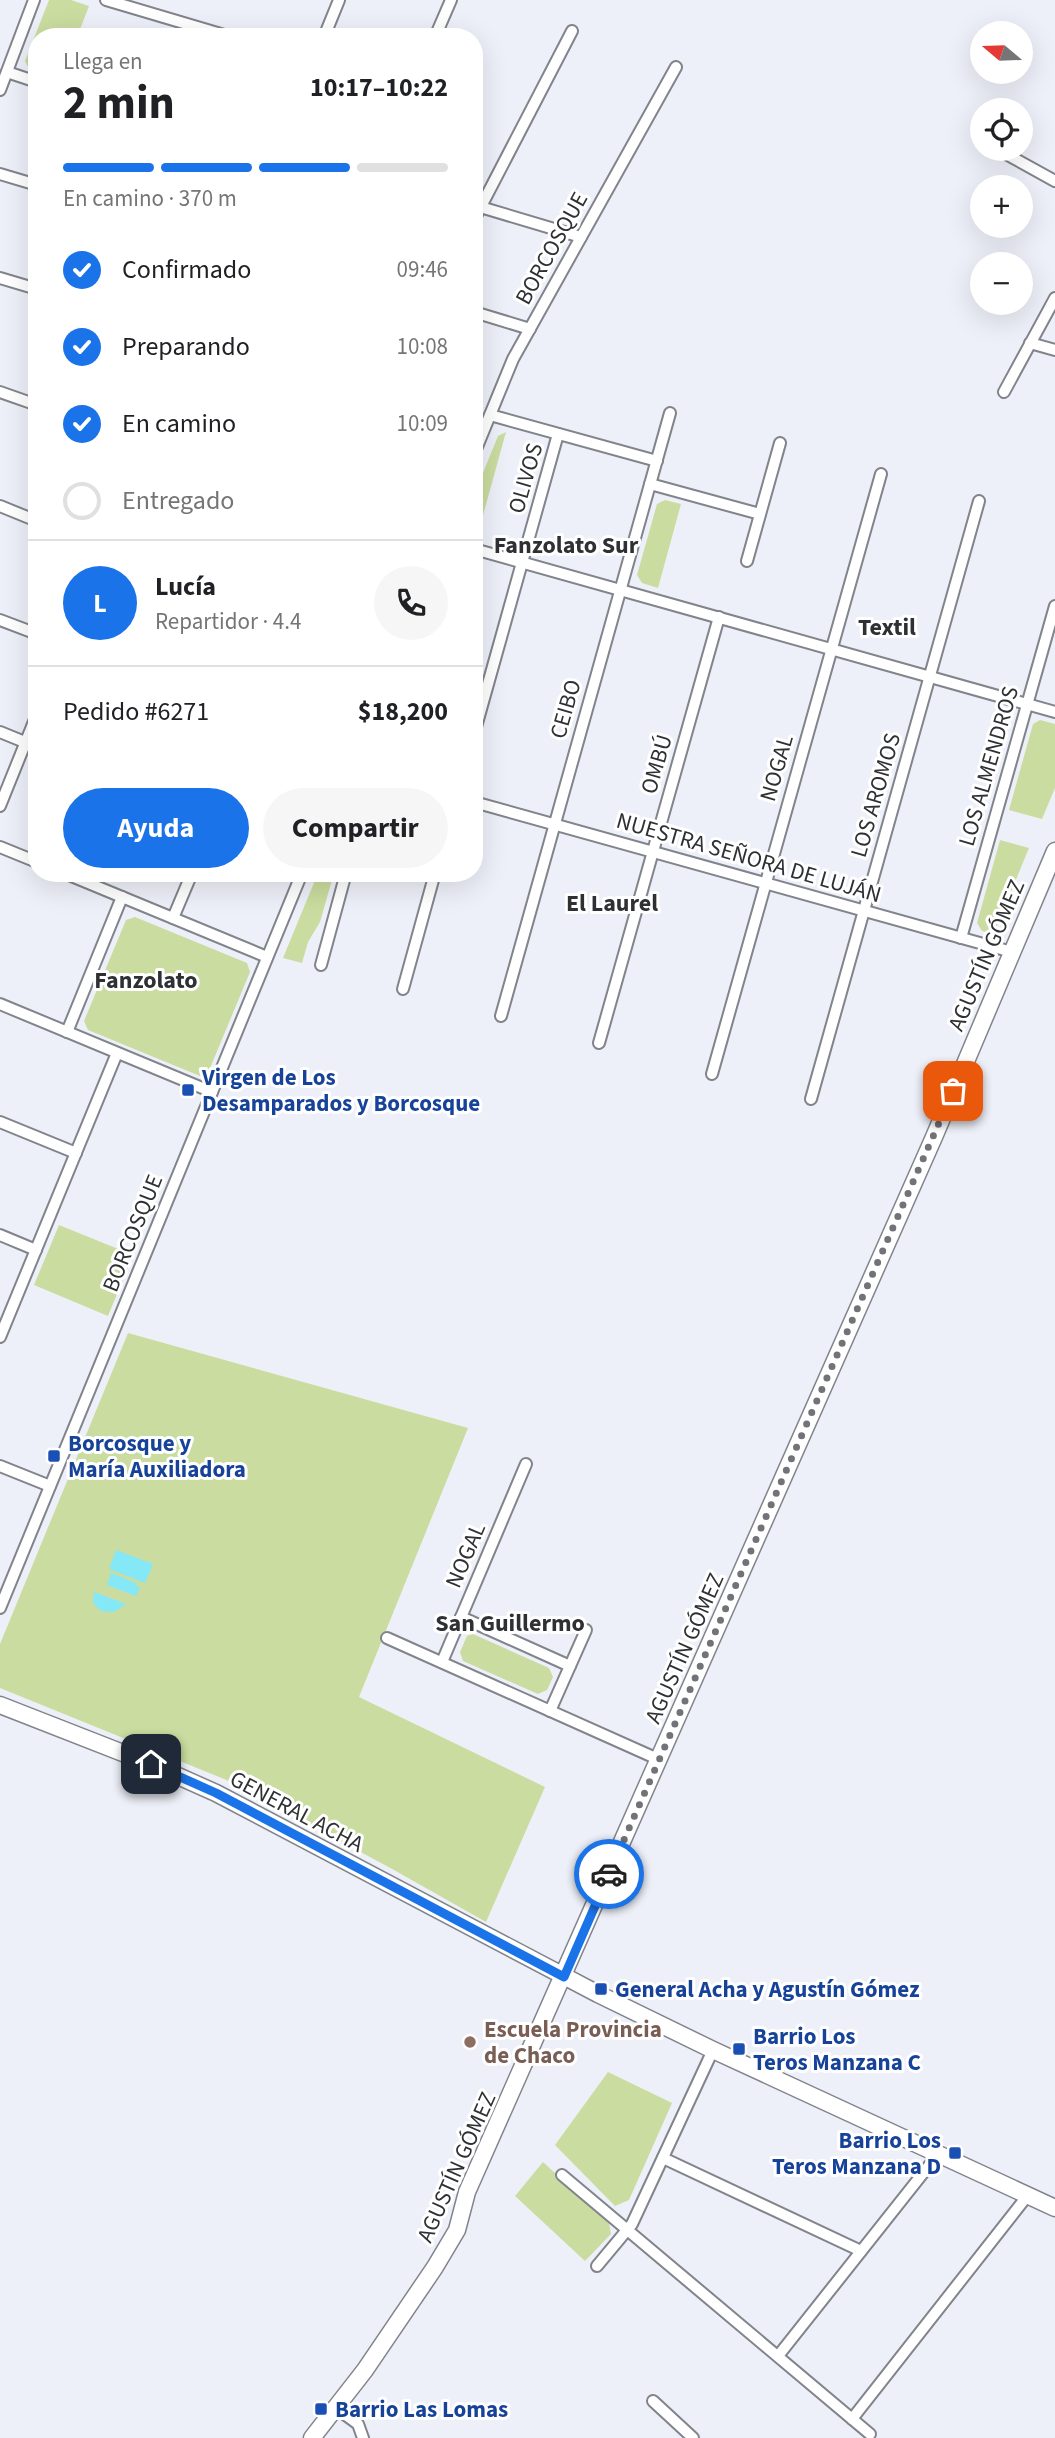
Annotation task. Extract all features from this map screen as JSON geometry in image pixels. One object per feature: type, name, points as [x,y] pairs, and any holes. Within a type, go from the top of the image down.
[{"type":"main road","name":"AGUSTÍN GÓMEZ","points":[[315,2437],[388,2336],[457,2230],[467,2192],[923,1162],[1055,851]]},
{"type":"main road","name":"GENERAL ACHA","points":[[0,1705],[156,1766],[216,1793],[564,1977],[713,2050],[1055,2208]]},
{"type":"street","points":[[0,90],[34,0]]},
{"type":"street","points":[[106,0],[201,28]]},
{"type":"street","points":[[328,28],[339,0]]},
{"type":"street","points":[[439,28],[451,0]]},
{"type":"street","points":[[483,195],[572,31]]},
{"type":"street","name":"BORCOSQUE","points":[[483,432],[513,359],[676,67]]},
{"type":"street","points":[[7,72],[28,79]]},
{"type":"street","points":[[1019,161],[1055,181]]},
{"type":"street","points":[[0,174],[28,182]]},
{"type":"street","points":[[483,208],[581,237]]},
{"type":"street","points":[[0,278],[28,286]]},
{"type":"street","points":[[1004,392],[1055,298]]},
{"type":"street","points":[[483,315],[530,329]]},
{"type":"street","points":[[1030,343],[1055,350]]},
{"type":"street","points":[[0,392],[28,402]]},
{"type":"street","name":"CEIBO","points":[[501,1016],[670,413]]},
{"type":"street","points":[[490,415],[657,461]]},
{"type":"street","name":"OLIVOS","points":[[483,702],[558,434]]},
{"type":"street","points":[[747,561],[780,443]]},
{"type":"street","name":"NOGAL","points":[[712,1074],[881,474]]},
{"type":"street","points":[[650,484],[760,514]]},
{"type":"street","name":"LOS AROMOS","points":[[811,1099],[979,501]]},
{"type":"street","points":[[0,506],[28,517]]},
{"type":"street","points":[[483,551],[1055,712]]},
{"type":"street","name":"LOS ALMENDROS","points":[[961,938],[1055,606]]},
{"type":"street","name":"OMBÚ","points":[[599,1043],[719,617]]},
{"type":"street","points":[[0,620],[28,631]]},
{"type":"street","points":[[0,732],[28,743]]},
{"type":"street","points":[[0,806],[28,735]]},
{"type":"street","name":"NUESTRA SEÑORA DE LUJÁN","points":[[483,804],[1012,953]]},
{"type":"street","points":[[0,847],[28,858]]},
{"type":"street","points":[[85,882],[267,957]]},
{"type":"street","points":[[173,918],[188,882]]},
{"type":"street","name":"BORCOSQUE","points":[[0,1608],[298,882]]},
{"type":"street","points":[[320,965],[343,882]]},
{"type":"street","points":[[403,989],[433,882]]},
{"type":"street","points":[[67,1032],[122,897]]},
{"type":"street","points":[[0,1004],[212,1092]]},
{"type":"street","points":[[0,1337],[117,1053]]},
{"type":"street","points":[[0,1122],[76,1153]]},
{"type":"street","points":[[0,1235],[36,1250]]},
{"type":"street","name":"NOGAL","points":[[442,1662],[526,1464]]},
{"type":"street","points":[[0,1466],[50,1486]]},
{"type":"street","points":[[461,1617],[570,1666]]},
{"type":"street","points":[[551,1711],[586,1630]]},
{"type":"street","points":[[387,1638],[660,1760]]},
{"type":"street","points":[[597,2266],[632,2224],[713,2050]]},
{"type":"street","points":[[778,2356],[939,2153]]},
{"type":"street","points":[[663,2158],[861,2251]]},
{"type":"street","points":[[562,2175],[870,2434]]},
{"type":"street","points":[[852,2419],[1028,2195]]},
{"type":"street","points":[[653,2401],[688,2436]]},
{"type":"street","points":[[336,2408],[358,2424],[363,2438]]},
{"type":"green space","points":[[49,0],[71,0],[89,6],[80,28],[38,28]]},
{"type":"green space","points":[[506,432],[483,515],[483,473],[498,436]]},
{"type":"green space","points":[[665,500],[681,504],[658,588],[642,583],[637,575],[657,504]]},
{"type":"green space","points":[[1040,720],[1055,724],[1055,788],[1042,819],[1009,810],[1033,724]]},
{"type":"green space","points":[[1000,840],[1029,848],[996,928],[987,932],[982,931],[977,923]]},
{"type":"green space","points":[[314,882],[331,882],[320,922],[308,942],[302,963],[283,958]]},
{"type":"green space","points":[[135,917],[247,963],[250,972],[208,1073],[200,1076],[88,1030],[84,1021],[126,920]]},
{"type":"green space","points":[[59,1225],[133,1255],[108,1316],[34,1285]]},
{"type":"green space","points":[[128,1333],[468,1428],[359,1697],[545,1787],[486,1922],[229,1781],[0,1688],[0,1644]]},
{"type":"green space","points":[[473,1634],[549,1668],[553,1677],[547,1690],[538,1694],[463,1661],[460,1652],[467,1636]]},
{"type":"green space","points":[[608,2072],[672,2103],[629,2200],[615,2206],[555,2145]]},
{"type":"green space","points":[[543,2162],[609,2223],[611,2234],[585,2261],[515,2196]]},
{"type":"water","points":[[116,1550],[153,1564],[145,1583],[109,1569]]},
{"type":"water","points":[[111,1573],[136,1583],[135,1585],[140,1587],[136,1596],[107,1585]]},
{"type":"water","points":[[94,1592],[126,1604],[114,1612],[101,1611],[93,1603]]},
{"type":"way so far","points":[[609,1874],[953,1091]]},
{"type":"place","name":"Virgen de Los Desamparados y Borcosque","points":[[188,1090]]},
{"type":"place","name":"Borcosque y María Auxiliadora","points":[[54,1456]]},
{"type":"place","name":"General Acha y Agustín Gómez","points":[[601,1989]]},
{"type":"place","name":"Escuela Provincia de Chaco","points":[[470,2042]]},
{"type":"place","name":"Barrio Los Teros Manzana C","points":[[739,2049]]},
{"type":"place","name":"Barrio Los Teros Manzana D","points":[[955,2153]]},
{"type":"place","name":"Barrio Las Lomas","points":[[321,2409]]},
{"type":"district","name":"Fanzolato Sur","points":[[566,545]]},
{"type":"district","name":"Textil","points":[[887,627]]},
{"type":"district","name":"El Laurel","points":[[612,903]]},
{"type":"district","name":"Fanzolato","points":[[146,980]]},
{"type":"district","name":"San Guillermo","points":[[510,1623]]},
{"type":"route","points":[[151,1764],[216,1793],[564,1977],[609,1874]]}]
